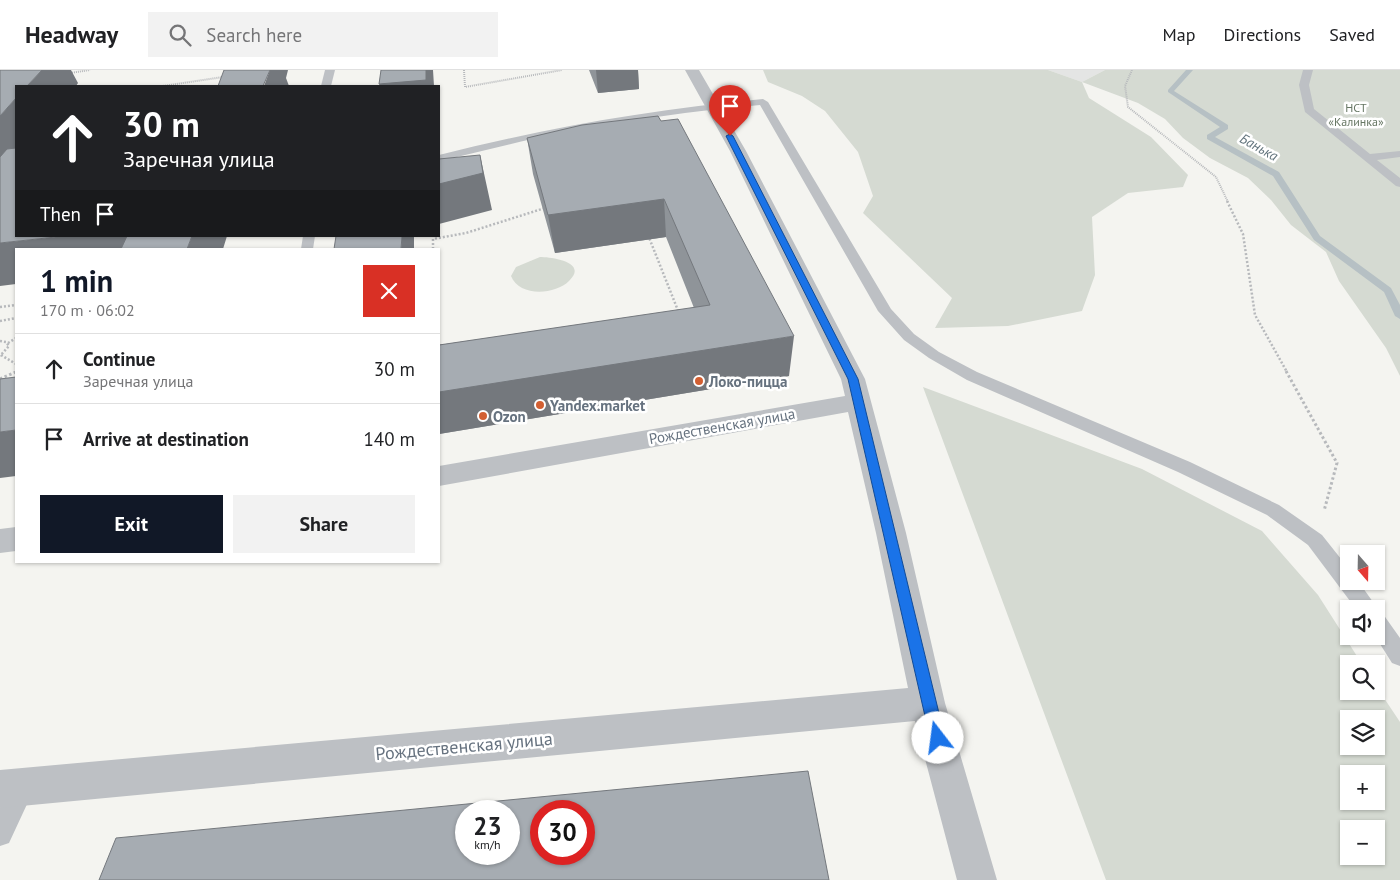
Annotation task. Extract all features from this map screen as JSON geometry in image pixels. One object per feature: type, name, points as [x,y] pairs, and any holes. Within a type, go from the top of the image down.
[{"type":"street","points":[[692,70],[738,151],[853,379],[891,533],[928,703],[977,880]]},
{"type":"street","name":"Рождественская улица","points":[[440,476],[858,402]]},
{"type":"street","points":[[0,541],[15,539]]},
{"type":"street","name":"Рождественская улица","points":[[11,788],[928,703]]},
{"type":"lane","points":[[326,85],[330,70]]},
{"type":"lane","points":[[1308,70],[1304,85],[1310,110],[1400,184]]},
{"type":"lane","points":[[440,158],[486,146],[612,120],[712,106],[763,102],[885,311],[909,337],[934,355],[972,376],[1184,467],[1273,510],[1315,540],[1361,600]]},
{"type":"lane","points":[[1367,158],[1400,154]]},
{"type":"lane","points":[[1385,634],[1400,656]]},
{"type":"lane","points":[[0,834],[11,788]]},
{"type":"path","points":[[70,74],[90,70]]},
{"type":"path","points":[[464,70],[465,86],[562,70]]},
{"type":"path","points":[[1132,70],[1125,86],[1128,107],[1216,177],[1243,234],[1255,315],[1337,463],[1315,540]]},
{"type":"path","points":[[171,85],[223,77],[226,80],[224,85]]},
{"type":"path","points":[[433,248],[433,239],[466,233],[549,207]]},
{"type":"path","points":[[647,232],[679,313]]},
{"type":"path","points":[[0,306],[15,304]]},
{"type":"path","points":[[0,320],[15,318]]},
{"type":"path","points":[[0,341],[8,343],[15,339]]},
{"type":"path","points":[[8,343],[10,346],[8,350],[1,356],[15,363]]},
{"type":"path","points":[[4,382],[0,378],[15,372]]},
{"type":"shaded area","points":[[1048,70],[1105,70],[1082,82]]},
{"type":"green space","points":[[763,70],[1048,70],[1082,82],[1089,98],[1151,137],[1188,175],[1183,187],[1128,193],[1092,217],[1095,275],[1082,311],[1008,326],[935,328],[952,298],[863,213],[873,196],[858,152],[825,111],[802,96],[768,82]]},
{"type":"green space","name":"НСТ «Калинка»","points":[[1105,70],[1400,70],[1400,376],[1386,348],[1339,281],[1326,252],[1291,225],[1271,200],[1248,178],[1210,158],[1183,138],[1165,119],[1138,103],[1082,82]]},
{"type":"green space","points":[[540,257],[552,258],[572,265],[574,275],[563,286],[547,291],[529,291],[521,288],[511,276],[516,267]]},
{"type":"green space","points":[[923,387],[1142,469],[1262,531],[1318,595],[1340,630],[1340,645],[1350,645],[1356,655],[1340,655],[1340,700],[1385,700],[1400,722],[1400,880],[1106,880]]},
{"type":"building","points":[[0,70],[42,70],[28,85],[15,85],[15,99],[0,116]]},
{"type":"building","points":[[224,70],[270,70],[263,85],[218,85]]},
{"type":"building","points":[[381,70],[426,70],[426,80],[379,84]]},
{"type":"building","points":[[658,116],[661,121],[678,119],[794,336],[440,392],[440,345],[710,305],[664,199],[548,215],[527,138],[582,125]]},
{"type":"building","points":[[15,148],[15,237],[56,237],[0,243],[0,157],[7,149]]},
{"type":"building","points":[[480,155],[483,173],[440,184],[440,159]]},
{"type":"building","points":[[127,237],[192,237],[187,248],[121,248]]},
{"type":"building","points":[[336,237],[402,237],[401,248],[334,248]]},
{"type":"building","points":[[15,377],[15,430],[0,432],[0,379]]},
{"type":"building","points":[[808,771],[829,880],[99,880],[116,838],[455,805],[455,865],[520,865],[520,800],[508,800]]},
{"type":"waterway","name":"Банька","points":[[1190,70],[1170,91],[1225,127],[1210,137],[1276,174],[1317,238],[1388,290],[1400,316]]},
{"type":"place","name":"Локо-пицца","points":[[699,381]]},
{"type":"place","name":"Yandex.market","points":[[540,405]]},
{"type":"place","name":"Ozon","points":[[483,416]]},
{"type":"route","points":[[730,136],[853,379],[891,533],[928,703],[938,738]]}]
